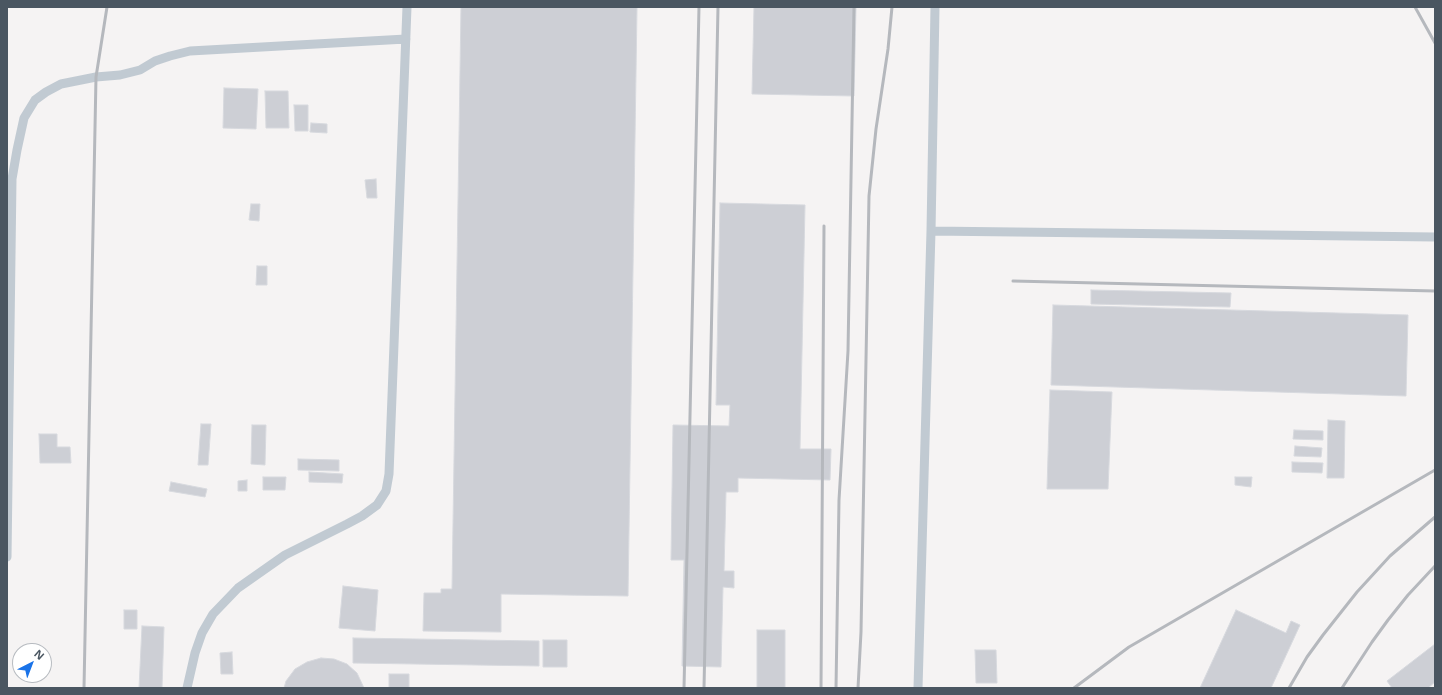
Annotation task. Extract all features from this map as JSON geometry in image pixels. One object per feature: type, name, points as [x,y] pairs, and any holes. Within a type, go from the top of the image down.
[{"type":"lane","points":[[188,688],[202,633],[213,614],[238,588],[257,573],[285,555],[362,516],[378,505],[386,491],[390,474],[407,7]]},
{"type":"lane","points":[[918,688],[931,231],[935,7]]},
{"type":"lane","points":[[7,557],[12,179],[24,118],[35,100],[61,84],[96,77],[120,75],[140,70],[155,61],[190,51],[406,39]]},
{"type":"lane","points":[[931,231],[1435,237]]},
{"type":"building","points":[[461,7],[637,7],[628,596],[501,594],[501,632],[423,631],[424,593],[441,593],[441,589],[452,589]]},
{"type":"building","points":[[754,7],[856,7],[854,96],[752,94]]},
{"type":"building","points":[[224,88],[258,89],[256,129],[223,128]]},
{"type":"building","points":[[265,91],[288,91],[289,128],[266,128]]},
{"type":"building","points":[[294,105],[308,105],[308,131],[295,131]]},
{"type":"building","points":[[311,123],[327,124],[327,133],[310,132]]},
{"type":"building","points":[[376,179],[377,198],[367,198],[365,180]]},
{"type":"building","points":[[720,203],[805,205],[800,449],[831,449],[830,480],[738,478],[738,492],[726,492],[724,571],[734,571],[734,588],[723,587],[721,667],[682,666],[684,560],[671,560],[673,425],[729,426],[730,405],[716,405]]},
{"type":"building","points":[[251,204],[260,204],[259,221],[249,220]]},
{"type":"building","points":[[257,266],[267,266],[267,285],[256,285]]},
{"type":"building","points":[[1091,290],[1231,293],[1230,307],[1091,304]]},
{"type":"building","points":[[1053,305],[1408,315],[1406,396],[1051,385]]},
{"type":"building","points":[[1050,390],[1112,392],[1108,489],[1047,489]]},
{"type":"building","points":[[1328,420],[1345,421],[1344,478],[1327,478]]},
{"type":"building","points":[[201,424],[211,424],[208,465],[198,465]]},
{"type":"building","points":[[252,425],[266,425],[265,465],[251,464]]},
{"type":"building","points":[[1294,430],[1323,431],[1323,440],[1293,439]]},
{"type":"building","points":[[39,434],[57,434],[57,447],[70,447],[71,463],[40,463]]},
{"type":"building","points":[[1295,446],[1322,448],[1321,457],[1294,456]]},
{"type":"building","points":[[298,459],[339,460],[339,471],[298,470]]},
{"type":"building","points":[[1292,462],[1323,463],[1322,473],[1292,472]]},
{"type":"building","points":[[309,472],[343,474],[342,483],[309,482]]},
{"type":"building","points":[[263,477],[286,477],[285,490],[263,490]]},
{"type":"building","points":[[1235,477],[1252,477],[1251,487],[1235,485]]},
{"type":"building","points":[[247,480],[247,491],[238,491],[238,481]]},
{"type":"building","points":[[171,482],[207,489],[205,497],[169,491]]},
{"type":"building","points":[[343,586],[378,590],[375,631],[339,628]]},
{"type":"building","points":[[124,610],[137,610],[137,629],[124,629]]},
{"type":"building","points":[[1236,610],[1286,633],[1291,621],[1300,625],[1271,688],[1200,688]]},
{"type":"building","points":[[142,626],[164,627],[162,688],[139,688]]},
{"type":"building","points":[[757,630],[785,630],[785,688],[757,688]]},
{"type":"building","points":[[353,638],[539,641],[539,666],[353,663]]},
{"type":"building","points":[[543,640],[567,640],[567,667],[543,667]]},
{"type":"building","points":[[1435,644],[1435,682],[1428,688],[1392,688],[1387,681]]},
{"type":"building","points":[[975,650],[996,650],[997,683],[976,683]]},
{"type":"building","points":[[232,652],[233,674],[221,674],[220,653]]},
{"type":"building","points":[[321,658],[334,659],[347,664],[357,673],[364,688],[284,688],[286,681],[295,669],[307,662]]},
{"type":"building","points":[[389,674],[409,674],[409,688],[389,688]]},
{"type":"railway","points":[[84,688],[96,77],[107,7]]},
{"type":"railway","points":[[684,688],[699,7]]},
{"type":"railway","points":[[704,688],[718,7]]},
{"type":"railway","points":[[836,688],[839,500],[848,351],[854,7]]},
{"type":"railway","points":[[858,688],[861,632],[869,196],[892,7]]},
{"type":"railway","points":[[1415,7],[1435,43]]},
{"type":"railway","points":[[821,688],[824,226]]},
{"type":"railway","points":[[1013,281],[1435,291]]},
{"type":"railway","points":[[1074,688],[1129,647],[1435,470]]},
{"type":"railway","points":[[1289,688],[1307,657],[1357,592],[1390,556],[1435,517]]},
{"type":"railway","points":[[1342,688],[1388,620],[1408,595],[1435,566]]}]
